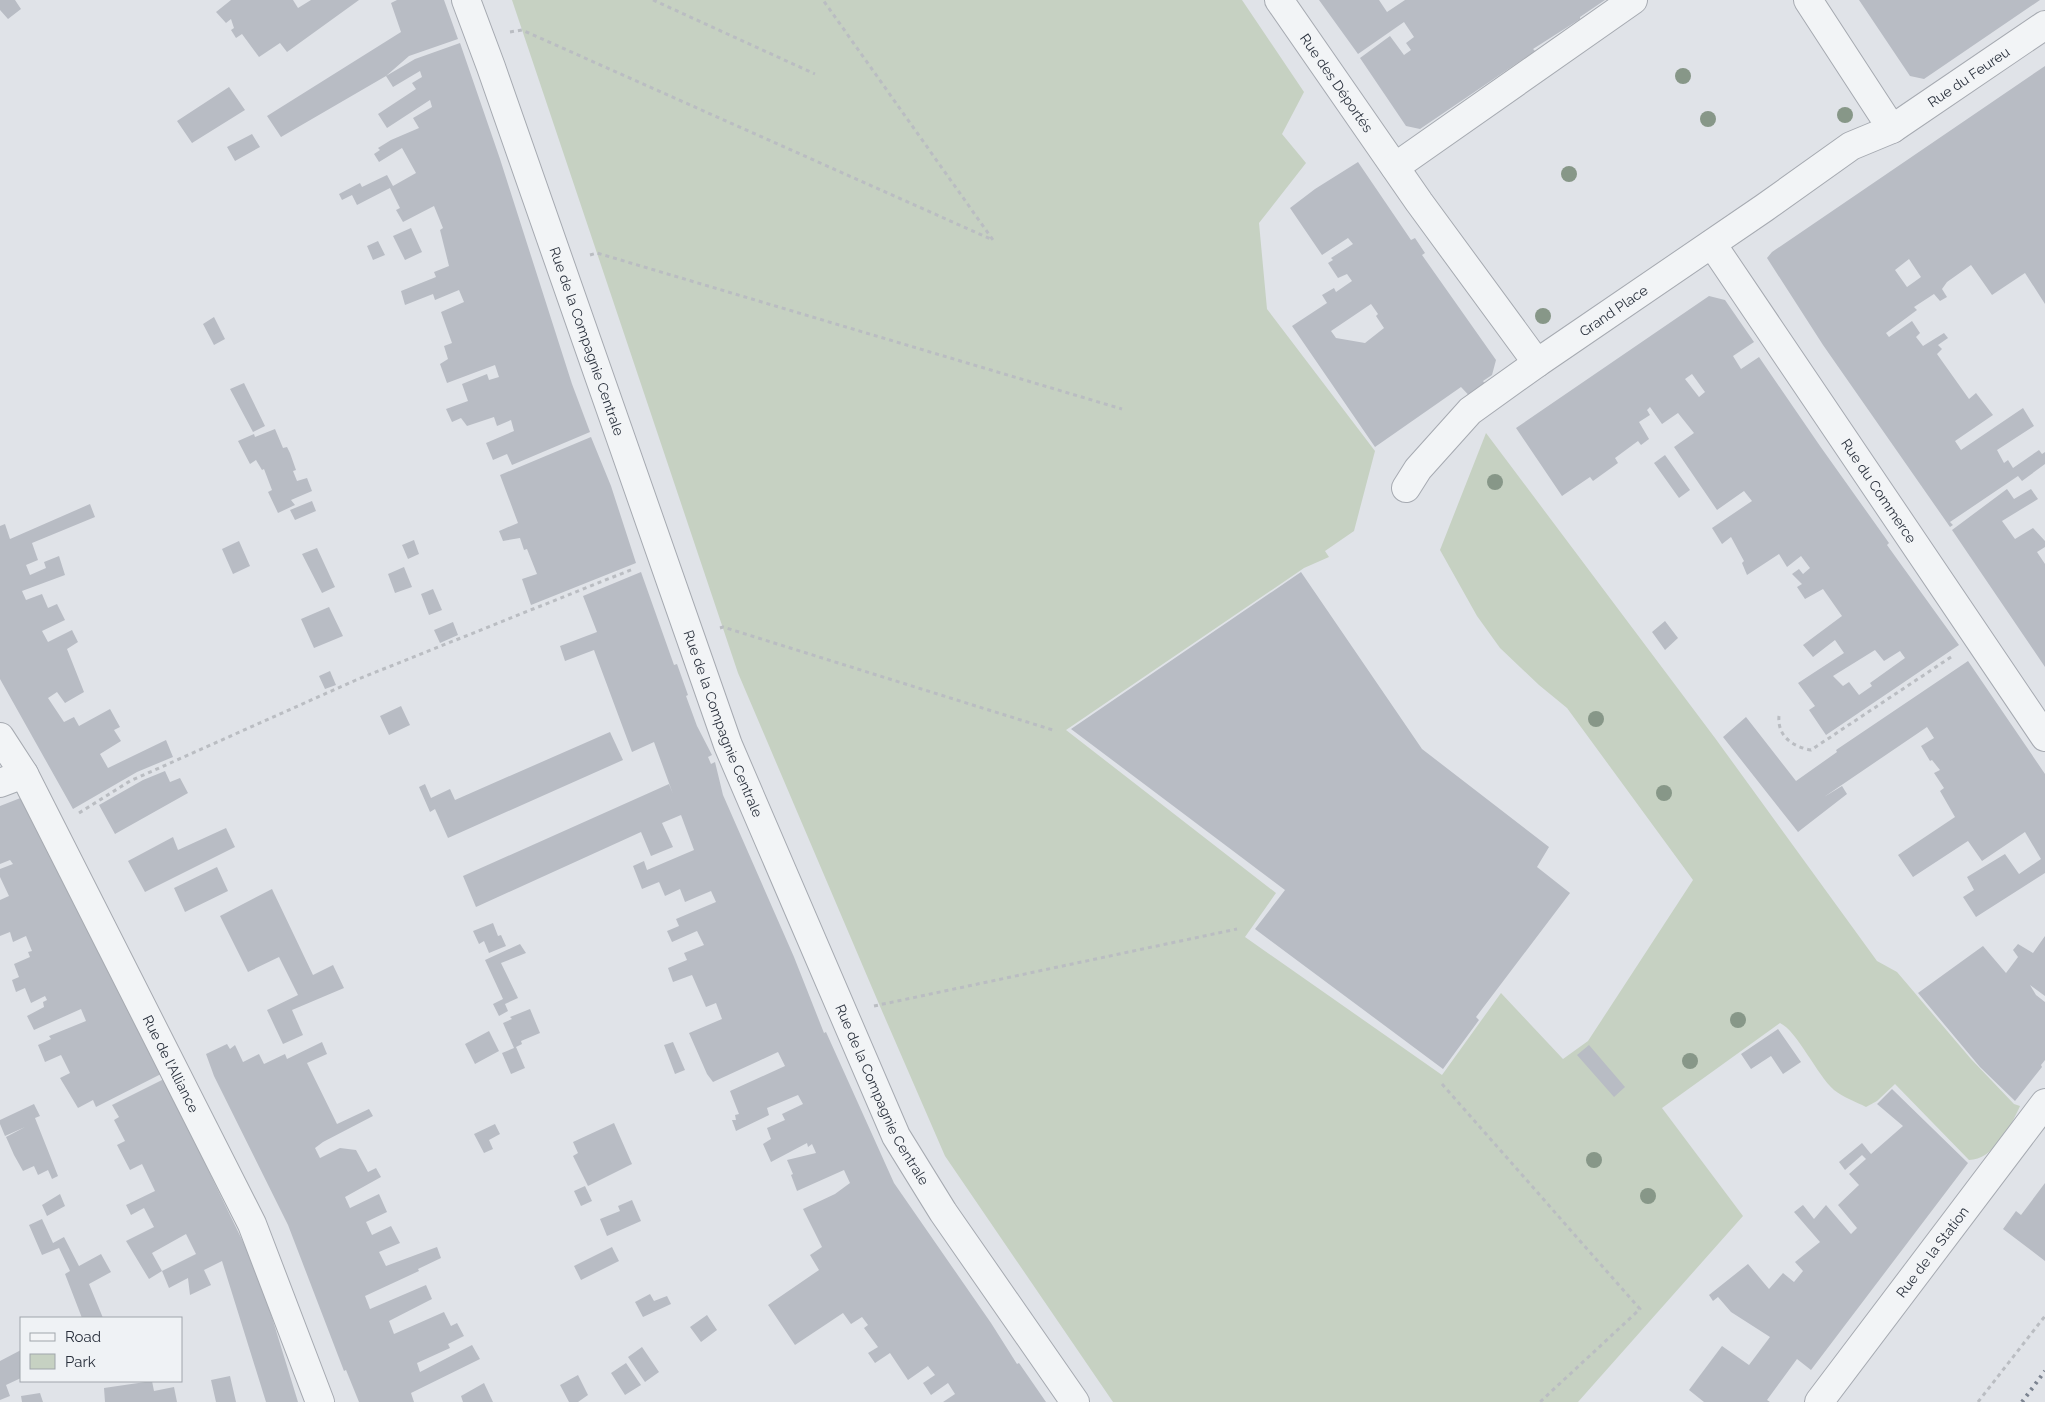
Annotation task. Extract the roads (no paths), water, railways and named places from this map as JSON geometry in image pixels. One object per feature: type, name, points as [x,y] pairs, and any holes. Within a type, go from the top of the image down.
[{"type":"street","name":"Rue de la Compagnie Centrale","points":[[466,0],[728,745],[844,1018],[896,1136],[943,1212],[1076,1402]]},
{"type":"street","name":"Rue des Déportés","points":[[1279,0],[1395,167]]},
{"type":"street","points":[[1537,363],[1395,167],[1633,0]]},
{"type":"street","points":[[1808,0],[1892,129]]},
{"type":"street","name":"Rue du Feureu","points":[[1892,129],[2045,25]]},
{"type":"street","name":"Grand Place","points":[[1406,488],[1418,468],[1470,412],[1537,363],[1712,244],[1851,146],[1892,129]]},
{"type":"street","name":"Rue du Commerce","points":[[1712,244],[2045,737]]},
{"type":"street","name":"Rue de l'Alliance","points":[[0,736],[12,778],[52,830],[252,1224],[320,1402]]},
{"type":"street","name":"Rue de la Station","points":[[1819,1402],[2045,1103]]},
{"type":"railway","points":[[2022,1402],[2045,1371]]}]
